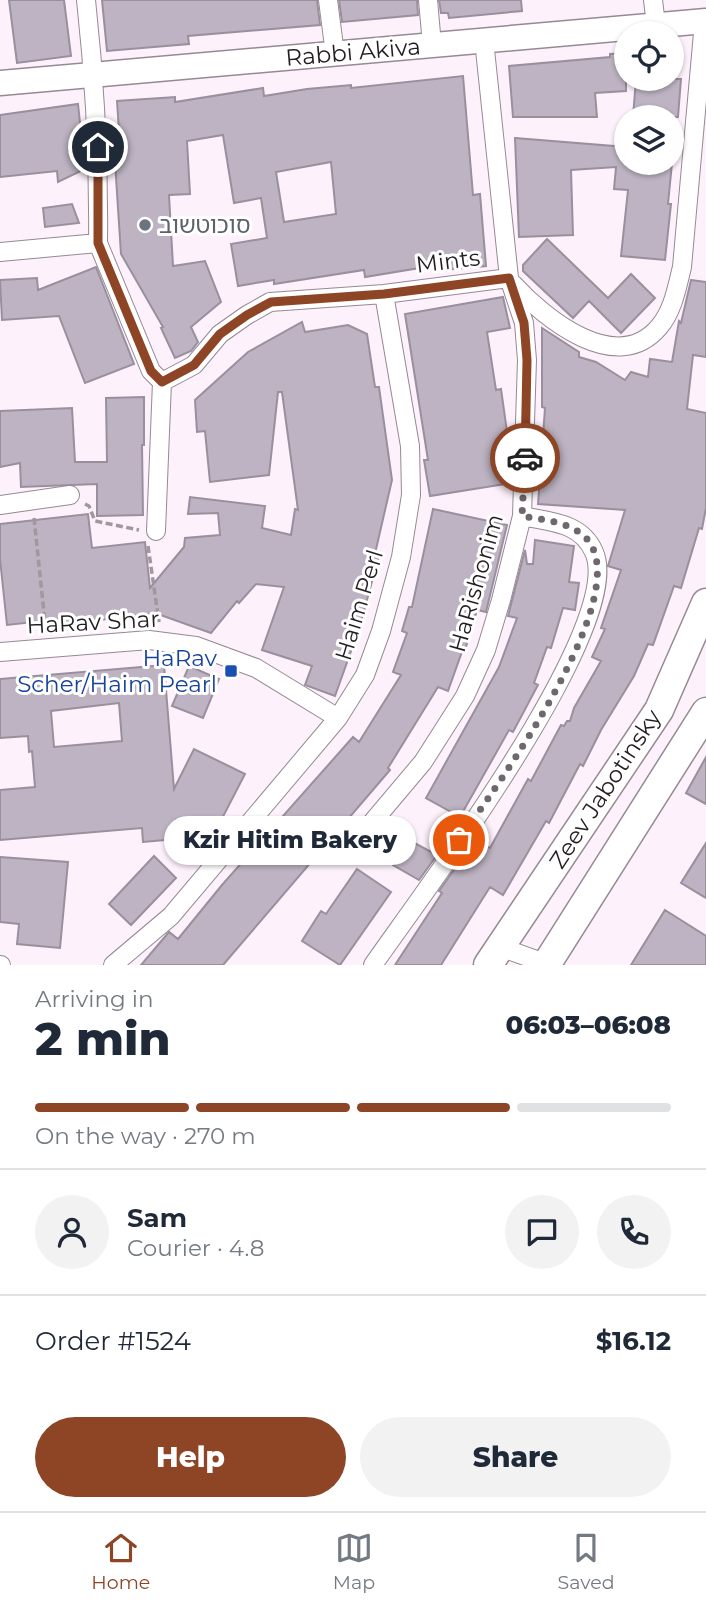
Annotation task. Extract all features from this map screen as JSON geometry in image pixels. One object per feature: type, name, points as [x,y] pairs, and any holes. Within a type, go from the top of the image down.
[{"type":"main road","name":"Zeev Jabotinsky","points":[[502,959],[659,710],[706,603]]},
{"type":"main road","name":"Zeev Jabotinsky","points":[[548,964],[706,712]]},
{"type":"street","points":[[86,0],[94,74],[99,171],[98,243],[151,371],[162,382],[150,536]]},
{"type":"street","points":[[328,0],[335,54]]},
{"type":"street","points":[[428,0],[432,45]]},
{"type":"street","points":[[653,0],[656,21]]},
{"type":"street","name":"Rabbi Akiva","points":[[684,23],[705,22]]},
{"type":"street","name":"Mints","points":[[162,382],[194,365],[220,334],[271,302],[384,294],[509,278],[533,305],[556,323],[598,342],[620,349],[633,346],[649,337],[661,326],[673,301],[682,267],[705,22]]},
{"type":"street","name":"Rabbi Akiva","points":[[0,83],[614,29]]},
{"type":"street","name":"HaRishonim","points":[[348,851],[424,762],[465,696],[486,650],[522,516],[527,360],[524,323],[509,278],[484,40]]},
{"type":"street","points":[[0,252],[98,243]]},
{"type":"street","name":"Haim Perl","points":[[113,965],[171,916],[338,718],[365,675],[381,631],[401,556],[411,495],[410,446],[384,294]]},
{"type":"street","points":[[0,505],[70,495]]},
{"type":"street","points":[[373,965],[513,760],[560,682],[583,634],[595,594],[598,571],[595,553],[584,536],[568,525],[522,516]]},
{"type":"street","name":"HaRav Shar","points":[[0,652],[149,640],[196,646],[256,668],[338,718]]},
{"type":"street","points":[[502,959],[548,964]]},
{"type":"path","points":[[70,495],[89,506],[95,521],[150,536],[161,641]]},
{"type":"path","points":[[32,500],[48,648]]},
{"type":"building","points":[[9,0],[64,0],[71,56],[17,63]]},
{"type":"building","points":[[102,0],[317,0],[320,25],[188,36],[189,44],[107,51]]},
{"type":"building","points":[[339,0],[417,0],[418,15],[342,22]]},
{"type":"building","points":[[439,0],[521,0],[522,11],[449,18],[448,13],[441,13]]},
{"type":"building","points":[[610,54],[614,54],[614,91],[626,91],[595,93],[597,117],[513,117],[509,66],[610,57]]},
{"type":"building","points":[[463,76],[473,195],[480,194],[486,266],[433,271],[432,266],[365,277],[364,270],[274,284],[274,280],[238,286],[231,244],[267,238],[261,198],[234,203],[223,135],[187,141],[190,194],[169,195],[173,266],[205,261],[221,302],[191,327],[198,342],[191,351],[175,358],[161,328],[163,327],[121,254],[115,162],[121,161],[117,101],[175,97],[175,102],[263,88],[264,96],[307,89],[351,85],[351,88]],"holes":[[[331,162],[336,214],[284,222],[276,172]]]},
{"type":"building","points":[[635,91],[680,91],[679,105],[634,105]]},
{"type":"building","points":[[78,104],[85,169],[58,182],[57,171],[0,177],[0,115]]},
{"type":"building","points":[[515,138],[614,146],[614,167],[571,170],[573,235],[519,237]]},
{"type":"building","points":[[615,175],[671,175],[668,204],[671,204],[665,260],[621,256],[628,190],[614,189]]},
{"type":"building","points":[[72,204],[79,223],[45,227],[43,208]]},
{"type":"building","points":[[547,239],[608,298],[631,274],[655,298],[621,333],[589,301],[573,318],[523,271],[523,265]]},
{"type":"building","points":[[96,267],[134,364],[85,383],[59,316],[2,320],[0,280],[37,278],[38,290]]},
{"type":"building","points":[[691,280],[706,282],[706,357],[693,355],[687,409],[706,413],[706,508],[702,529],[699,528],[681,588],[674,586],[653,645],[648,644],[634,676],[583,766],[580,764],[549,823],[546,821],[503,895],[490,887],[441,965],[395,965],[442,893],[439,891],[476,839],[490,848],[561,725],[564,726],[570,721],[574,708],[601,661],[592,657],[605,629],[601,628],[621,570],[608,566],[625,510],[538,504],[545,408],[542,407],[542,328],[579,352],[579,357],[596,362],[625,380],[631,372],[648,377],[650,359],[672,362],[679,321],[681,323]]},
{"type":"building","points":[[503,297],[510,328],[487,332],[496,390],[501,389],[512,483],[430,496],[424,460],[428,460],[405,314]]},
{"type":"building","points":[[302,322],[305,332],[348,325],[367,334],[375,387],[379,387],[392,480],[374,558],[378,559],[360,626],[335,696],[305,685],[312,666],[262,650],[284,587],[256,584],[239,603],[237,601],[211,633],[155,613],[99,620],[100,625],[62,629],[61,619],[7,625],[0,559],[0,524],[88,514],[92,548],[145,542],[150,588],[184,547],[185,538],[220,535],[218,513],[188,514],[190,497],[265,506],[262,528],[291,535],[295,509],[298,510],[282,392],[278,392],[269,475],[210,482],[205,431],[197,432],[195,400],[248,352]]},
{"type":"building","points":[[144,397],[143,515],[97,516],[97,484],[21,487],[20,463],[0,467],[0,411],[72,408],[75,462],[107,462],[106,398]]},
{"type":"building","points":[[433,509],[507,525],[486,612],[477,610],[465,650],[463,649],[448,691],[438,687],[388,768],[390,770],[223,965],[141,965],[169,932],[178,939],[222,885],[353,737],[359,742],[401,675],[393,672],[407,633],[402,631],[409,607],[412,607]]},
{"type":"building","points":[[535,540],[574,546],[569,582],[579,583],[575,610],[563,608],[551,648],[547,647],[534,683],[538,685],[513,732],[509,730],[460,817],[426,798],[499,667],[517,618],[508,616],[525,550],[527,564],[533,564]]},
{"type":"building","points":[[164,665],[174,789],[194,749],[245,774],[212,838],[176,820],[177,839],[143,842],[142,828],[0,840],[0,790],[35,787],[28,736],[0,738],[0,679]],"holes":[[[119,703],[122,741],[54,747],[51,711]]]},
{"type":"building","points":[[189,666],[219,679],[203,718],[172,706]]},
{"type":"building","points":[[706,757],[706,804],[686,793]]},
{"type":"building","points":[[407,839],[437,855],[419,880],[393,865]]},
{"type":"building","points":[[706,843],[706,898],[681,883]]},
{"type":"building","points":[[154,856],[176,878],[131,925],[109,904]]},
{"type":"building","points":[[0,857],[68,862],[60,948],[17,944],[19,924],[0,922]]},
{"type":"building","points":[[357,869],[391,892],[340,965],[302,941],[321,911],[326,914]]},
{"type":"building","points":[[665,910],[706,936],[706,965],[631,965]]},
{"type":"way so far","points":[[459,840],[513,760],[560,682],[583,634],[595,594],[598,571],[595,553],[584,536],[568,525],[522,516],[525,458]]},
{"type":"place","name":"סוכוטשוב","points":[[145,225]]},
{"type":"place","name":"HaRav Scher/Haim Pearl","points":[[231,671]]},
{"type":"place","name":"Kzir Hitim Bakery","points":[[459,840]]},
{"type":"route","points":[[98,147],[98,243],[151,371],[162,382],[194,365],[220,334],[271,302],[384,294],[509,278],[524,323],[527,360],[525,458]]}]
